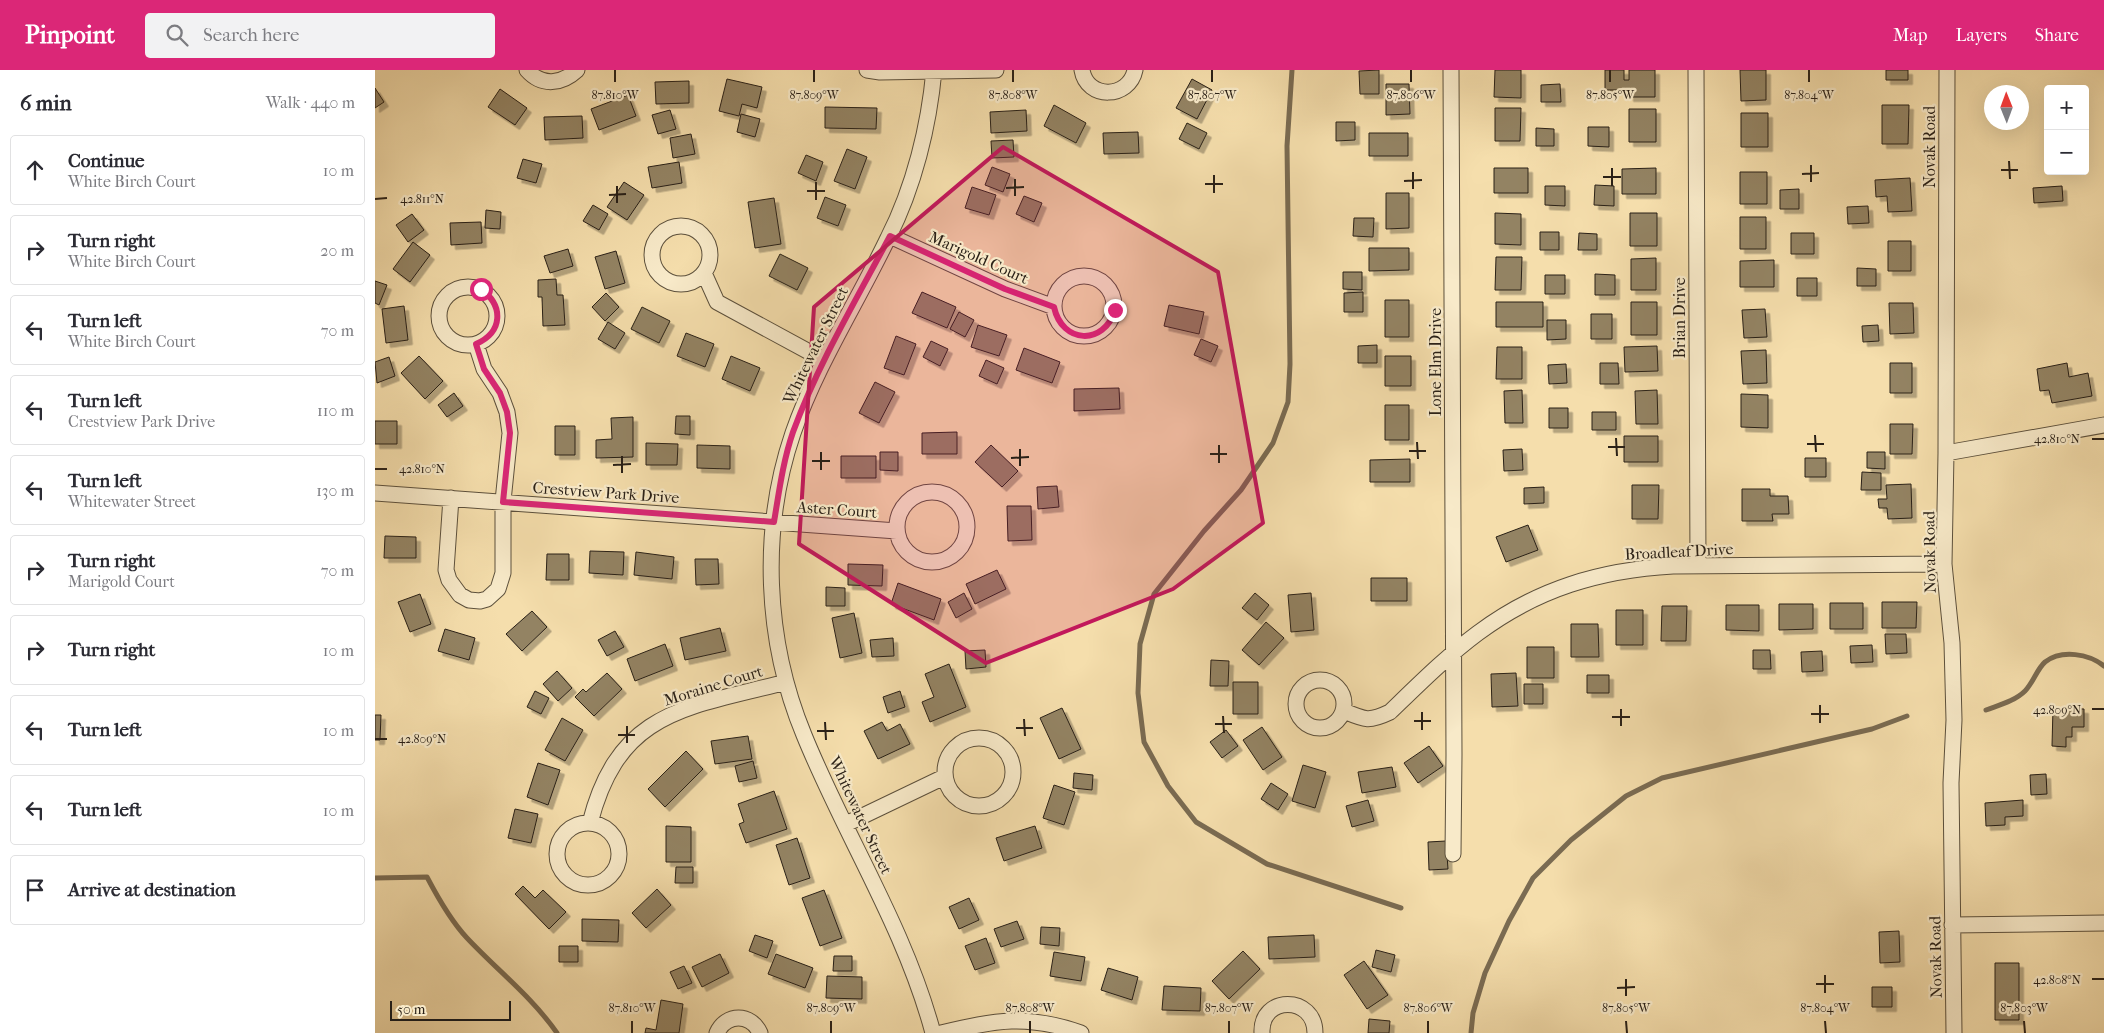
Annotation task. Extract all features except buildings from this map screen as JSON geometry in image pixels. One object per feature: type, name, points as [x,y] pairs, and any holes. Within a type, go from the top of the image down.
[{"type":"street","points":[[527,70],[540,80],[550,82],[560,81],[569,77],[577,70]]},
{"type":"street","points":[[867,70],[996,70]]},
{"type":"street","points":[[1081,70],[1087,83],[1094,89],[1103,92],[1113,92],[1122,89],[1129,84],[1135,70]]},
{"type":"street","name":"Lone Elm Drive","points":[[1451,70],[1454,653],[1453,854]]},
{"type":"street","name":"Brian Drive","points":[[1696,70],[1698,566]]},
{"type":"street","name":"Novak Road","points":[[1947,70],[1944,564],[1952,643],[1954,720],[1951,783],[1955,1033]]},
{"type":"street","name":"Whitewater Street","points":[[933,1033],[920,988],[902,942],[804,736],[786,682],[778,648],[773,609],[771,563],[774,522],[781,478],[793,434],[824,360],[890,236],[919,153],[929,112],[934,71]]},
{"type":"street","name":"Marigold Court","points":[[890,236],[1005,289],[1054,307]]},
{"type":"street","points":[[704,273],[717,302],[824,360]]},
{"type":"street","points":[[1086,275],[1096,278],[1111,290],[1115,310],[1107,326],[1092,335],[1083,336],[1066,330],[1060,324],[1054,307],[1055,297],[1067,281],[1086,275]]},
{"type":"street","points":[[451,498],[446,570],[449,580],[459,595],[469,600],[487,598],[493,594],[502,582],[503,502],[510,433],[507,412],[500,393],[484,369],[476,344]]},
{"type":"street","points":[[1946,453],[2104,425]]},
{"type":"street","points":[[933,491],[955,500],[967,520],[967,531],[961,546],[948,558],[937,561],[921,559],[906,551],[900,541],[897,530],[902,508],[910,499],[921,493],[933,491]]},
{"type":"street","name":"Crestview Park Drive","points":[[375,493],[774,522]]},
{"type":"street","name":"Aster Court","points":[[774,522],[897,530]]},
{"type":"street","name":"Broadleaf Drive","points":[[1344,711],[1358,718],[1374,720],[1390,712],[1454,653],[1507,613],[1571,583],[1610,573],[1643,568],[1698,566],[1944,564]]},
{"type":"street","name":"Moraine Court","points":[[590,823],[596,798],[613,764],[643,730],[663,717],[685,708],[786,682]]},
{"type":"street","points":[[973,738],[984,738],[1003,748],[1009,756],[1013,767],[1013,777],[1005,794],[997,801],[984,806],[969,805],[960,801],[947,786],[944,777],[948,756],[963,741],[973,738]]},
{"type":"street","points":[[845,824],[944,777]]},
{"type":"street","points":[[590,823],[600,825],[612,835],[618,848],[619,859],[609,877],[596,884],[581,885],[572,881],[564,874],[558,865],[556,855],[558,845],[570,829],[579,824],[590,823]]},
{"type":"street","points":[[1952,925],[2104,923]]},
{"type":"street","points":[[1262,1033],[1264,1019],[1269,1012],[1284,1004],[1300,1007],[1307,1012],[1312,1019],[1315,1033]]},
{"type":"street","points":[[717,1033],[722,1025],[735,1018],[750,1020],[756,1025],[760,1033]]},
{"type":"street","points":[[941,1033],[992,1021],[1018,1020],[1043,1022],[1081,1033]]},
{"type":"highlighted area","points":[[1003,147],[1218,272],[1263,523],[1173,589],[986,663],[799,544],[814,307]]},
{"type":"waterway","points":[[1292,70],[1287,146],[1290,364],[1288,402],[1273,443],[1241,490],[1204,531],[1154,594],[1140,644],[1138,693],[1144,742],[1168,786],[1196,822],[1267,864],[1401,908]]},
{"type":"waterway","points":[[1986,710],[2021,694],[2028,688],[2042,665],[2059,655],[2083,656],[2091,658],[2104,666]]},
{"type":"waterway","points":[[1471,1033],[1473,1013],[1485,973],[1509,921],[1533,878],[1571,840],[1626,796],[1662,778],[1872,729],[1907,716]]},
{"type":"waterway","points":[[375,878],[427,877],[445,909],[461,931],[537,1007],[557,1033]]},
{"type":"route","points":[[481,289],[489,295],[495,304],[497,324],[485,340],[476,344],[484,369],[500,393],[507,412],[510,433],[503,502],[774,522],[781,478],[793,434],[807,397],[824,360],[890,236],[1005,289],[1054,307],[1060,324],[1074,334],[1083,336],[1100,332],[1107,326],[1115,310]]}]
